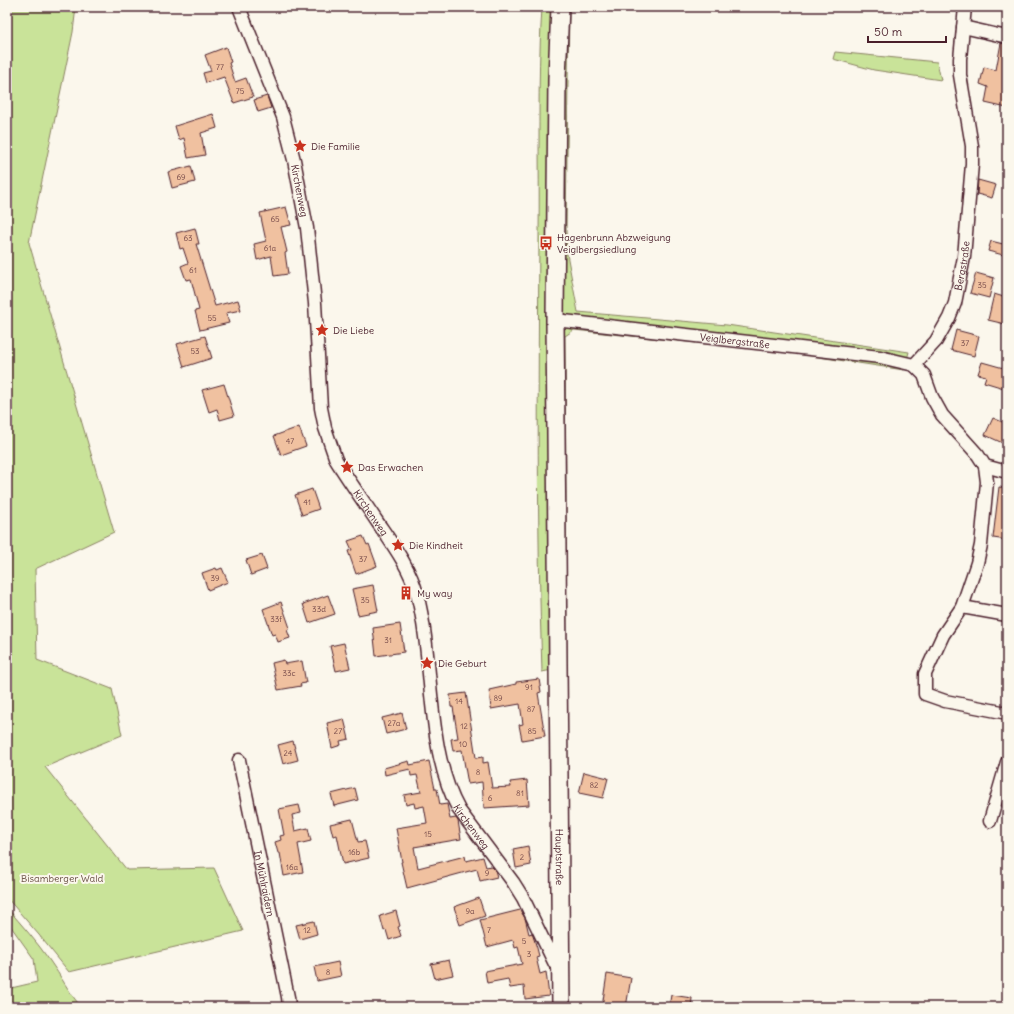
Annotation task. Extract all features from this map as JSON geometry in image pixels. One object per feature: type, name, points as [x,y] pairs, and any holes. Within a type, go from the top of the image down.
[{"type":"main road","name":"Hauptstraße","points":[[560,7],[557,78],[555,320],[561,1007]]},
{"type":"street","name":"Kirchenweg","points":[[239,7],[283,117],[294,160],[307,228],[315,303],[321,408],[330,445],[336,460],[395,547],[413,582],[425,631],[441,760],[453,799],[459,810],[513,882],[523,898],[555,964],[561,968]]},
{"type":"street","name":"Bergstraße","points":[[914,365],[936,341],[949,318],[955,303],[964,257],[972,164],[972,146],[960,74],[965,7]]},
{"type":"street","points":[[963,27],[1007,37]]},
{"type":"street","name":"Veiglbergstraße","points":[[555,320],[880,357],[914,365]]},
{"type":"street","points":[[914,365],[924,375],[932,397],[942,415],[978,455],[985,466],[987,482],[977,563],[962,607],[943,635],[925,674],[926,694],[946,701],[1007,712]]},
{"type":"street","points":[[985,466],[1007,472]]},
{"type":"street","points":[[962,607],[1007,615]]},
{"type":"street","name":"In Mühlraidern","points":[[239,760],[289,1007]]},
{"type":"street","points":[[990,821],[1007,762]]},
{"type":"green space","name":"Bisamberger Wald","points":[[7,7],[76,7],[73,32],[29,243],[114,532],[35,569],[37,660],[112,689],[122,735],[45,767],[127,870],[214,868],[243,931],[69,972],[7,898]]},
{"type":"green space","points":[[542,7],[569,7],[566,230],[567,254],[578,312],[727,325],[909,352],[904,370],[792,353],[574,330],[565,336],[567,667],[542,672],[539,563],[538,400],[539,94]]},
{"type":"green space","points":[[835,52],[937,62],[941,80],[874,70],[833,59]]},
{"type":"green space","points":[[7,908],[40,947],[81,1007],[7,1007],[7,989],[37,982],[34,959],[7,921]]},
{"type":"building","points":[[1001,43],[1007,44],[1007,88],[1005,96],[1007,96],[1007,108],[985,103],[988,87],[980,84],[984,67],[996,70]]},
{"type":"building","points":[[226,47],[235,82],[246,78],[253,97],[234,103],[224,77],[206,83],[203,73],[211,71],[205,55]]},
{"type":"building","points":[[267,96],[271,108],[258,112],[254,100]]},
{"type":"building","points":[[213,114],[217,128],[201,133],[205,155],[188,158],[184,138],[179,140],[175,126]]},
{"type":"building","points":[[191,166],[195,182],[172,188],[168,172]]},
{"type":"building","points":[[978,180],[996,185],[992,198],[977,194]]},
{"type":"building","points":[[286,207],[291,225],[281,227],[287,252],[285,253],[288,274],[274,276],[271,256],[257,260],[254,244],[266,241],[260,213]]},
{"type":"building","points":[[195,228],[199,244],[196,244],[215,306],[238,300],[241,310],[226,313],[229,323],[200,330],[195,311],[199,310],[191,279],[186,280],[181,266],[188,263],[183,248],[180,249],[176,233]]},
{"type":"building","points":[[991,241],[1007,245],[1007,256],[988,251]]},
{"type":"building","points":[[976,273],[994,278],[989,298],[970,293]]},
{"type":"building","points":[[994,294],[1007,298],[1004,310],[1007,311],[1005,324],[988,320]]},
{"type":"building","points":[[956,330],[979,336],[974,356],[951,350]]},
{"type":"building","points":[[205,336],[212,358],[184,367],[177,344]]},
{"type":"building","points":[[982,362],[1007,369],[1007,389],[984,382],[986,376],[978,374]]},
{"type":"building","points":[[224,384],[234,416],[220,420],[217,409],[209,412],[202,390]]},
{"type":"building","points":[[993,418],[1007,424],[1007,445],[985,435]]},
{"type":"building","points":[[299,427],[306,446],[281,455],[274,436]]},
{"type":"building","points":[[999,487],[1007,488],[1007,540],[993,538]]},
{"type":"building","points":[[312,489],[319,509],[302,515],[295,495]]},
{"type":"building","points":[[363,536],[367,545],[369,544],[377,566],[356,574],[348,551],[352,550],[348,541]]},
{"type":"building","points":[[262,555],[267,569],[251,575],[246,560]]},
{"type":"building","points":[[216,568],[217,570],[222,568],[228,582],[208,590],[202,573]]},
{"type":"building","points":[[373,585],[378,611],[358,615],[352,589]]},
{"type":"building","points":[[328,595],[335,614],[309,623],[303,604]]},
{"type":"building","points":[[281,602],[290,628],[287,630],[290,638],[278,642],[275,634],[272,635],[263,609]]},
{"type":"building","points":[[400,624],[404,652],[376,656],[373,628]]},
{"type":"building","points":[[344,643],[350,668],[336,671],[330,646]]},
{"type":"building","points":[[284,660],[285,664],[302,661],[306,683],[300,684],[301,686],[278,690],[272,663]]},
{"type":"building","points":[[539,679],[541,692],[538,693],[545,736],[522,740],[519,725],[523,724],[520,704],[491,709],[489,690],[516,684],[516,682]]},
{"type":"building","points":[[466,693],[476,758],[483,757],[483,763],[488,762],[492,788],[511,787],[510,782],[527,780],[529,805],[484,808],[482,782],[468,784],[462,750],[453,751],[451,739],[458,738],[453,707],[451,707],[450,695]]},
{"type":"building","points":[[402,713],[406,729],[386,734],[382,718]]},
{"type":"building","points":[[344,719],[349,739],[340,741],[341,745],[332,748],[327,723]]},
{"type":"building","points":[[293,741],[298,760],[283,764],[278,745]]},
{"type":"building","points":[[409,761],[410,765],[429,761],[440,805],[447,804],[450,819],[456,818],[458,821],[461,839],[414,847],[418,868],[465,856],[466,861],[483,857],[486,867],[491,866],[495,870],[497,877],[480,881],[477,869],[407,888],[401,862],[396,828],[427,823],[424,806],[415,808],[414,803],[406,805],[404,795],[421,792],[417,775],[411,776],[410,769],[385,775],[384,768]]},
{"type":"building","points":[[584,772],[608,778],[603,798],[579,793]]},
{"type":"building","points":[[355,788],[358,800],[334,806],[331,794]]},
{"type":"building","points":[[299,805],[301,813],[292,815],[295,831],[308,828],[311,841],[298,844],[303,872],[284,876],[280,853],[278,853],[275,842],[281,840],[280,836],[284,835],[279,809]]},
{"type":"building","points":[[352,819],[358,842],[365,841],[369,858],[343,864],[337,835],[333,836],[330,824]]},
{"type":"building","points":[[528,846],[531,865],[516,868],[513,849]]},
{"type":"building","points":[[479,898],[485,916],[460,925],[454,907]]},
{"type":"building","points":[[520,910],[525,918],[529,934],[532,933],[537,948],[539,956],[536,957],[540,974],[546,972],[549,996],[525,999],[524,986],[510,988],[508,979],[487,983],[485,971],[522,964],[518,947],[515,948],[513,940],[487,947],[480,920]]},
{"type":"building","points":[[396,911],[401,936],[389,940],[386,930],[384,931],[380,916]]},
{"type":"building","points":[[314,921],[317,934],[300,939],[296,925]]},
{"type":"building","points":[[449,960],[453,975],[435,979],[431,964]]},
{"type":"building","points":[[338,962],[341,976],[317,981],[314,967]]},
{"type":"building","points":[[607,974],[631,978],[626,1007],[602,1007]]},
{"type":"building","points":[[671,995],[692,998],[691,1007],[669,1007]]},
{"type":"place","name":"Die Familie","points":[[300,146]]},
{"type":"place","name":"Hagenbrunn Abzweigung Veiglbergsiedlung","points":[[546,243]]},
{"type":"place","name":"Die Liebe","points":[[322,330]]},
{"type":"place","name":"Das Erwachen","points":[[347,467]]},
{"type":"place","name":"Die Kindheit","points":[[398,545]]},
{"type":"place","name":"My way","points":[[406,593]]},
{"type":"place","name":"Die Geburt","points":[[427,663]]}]
